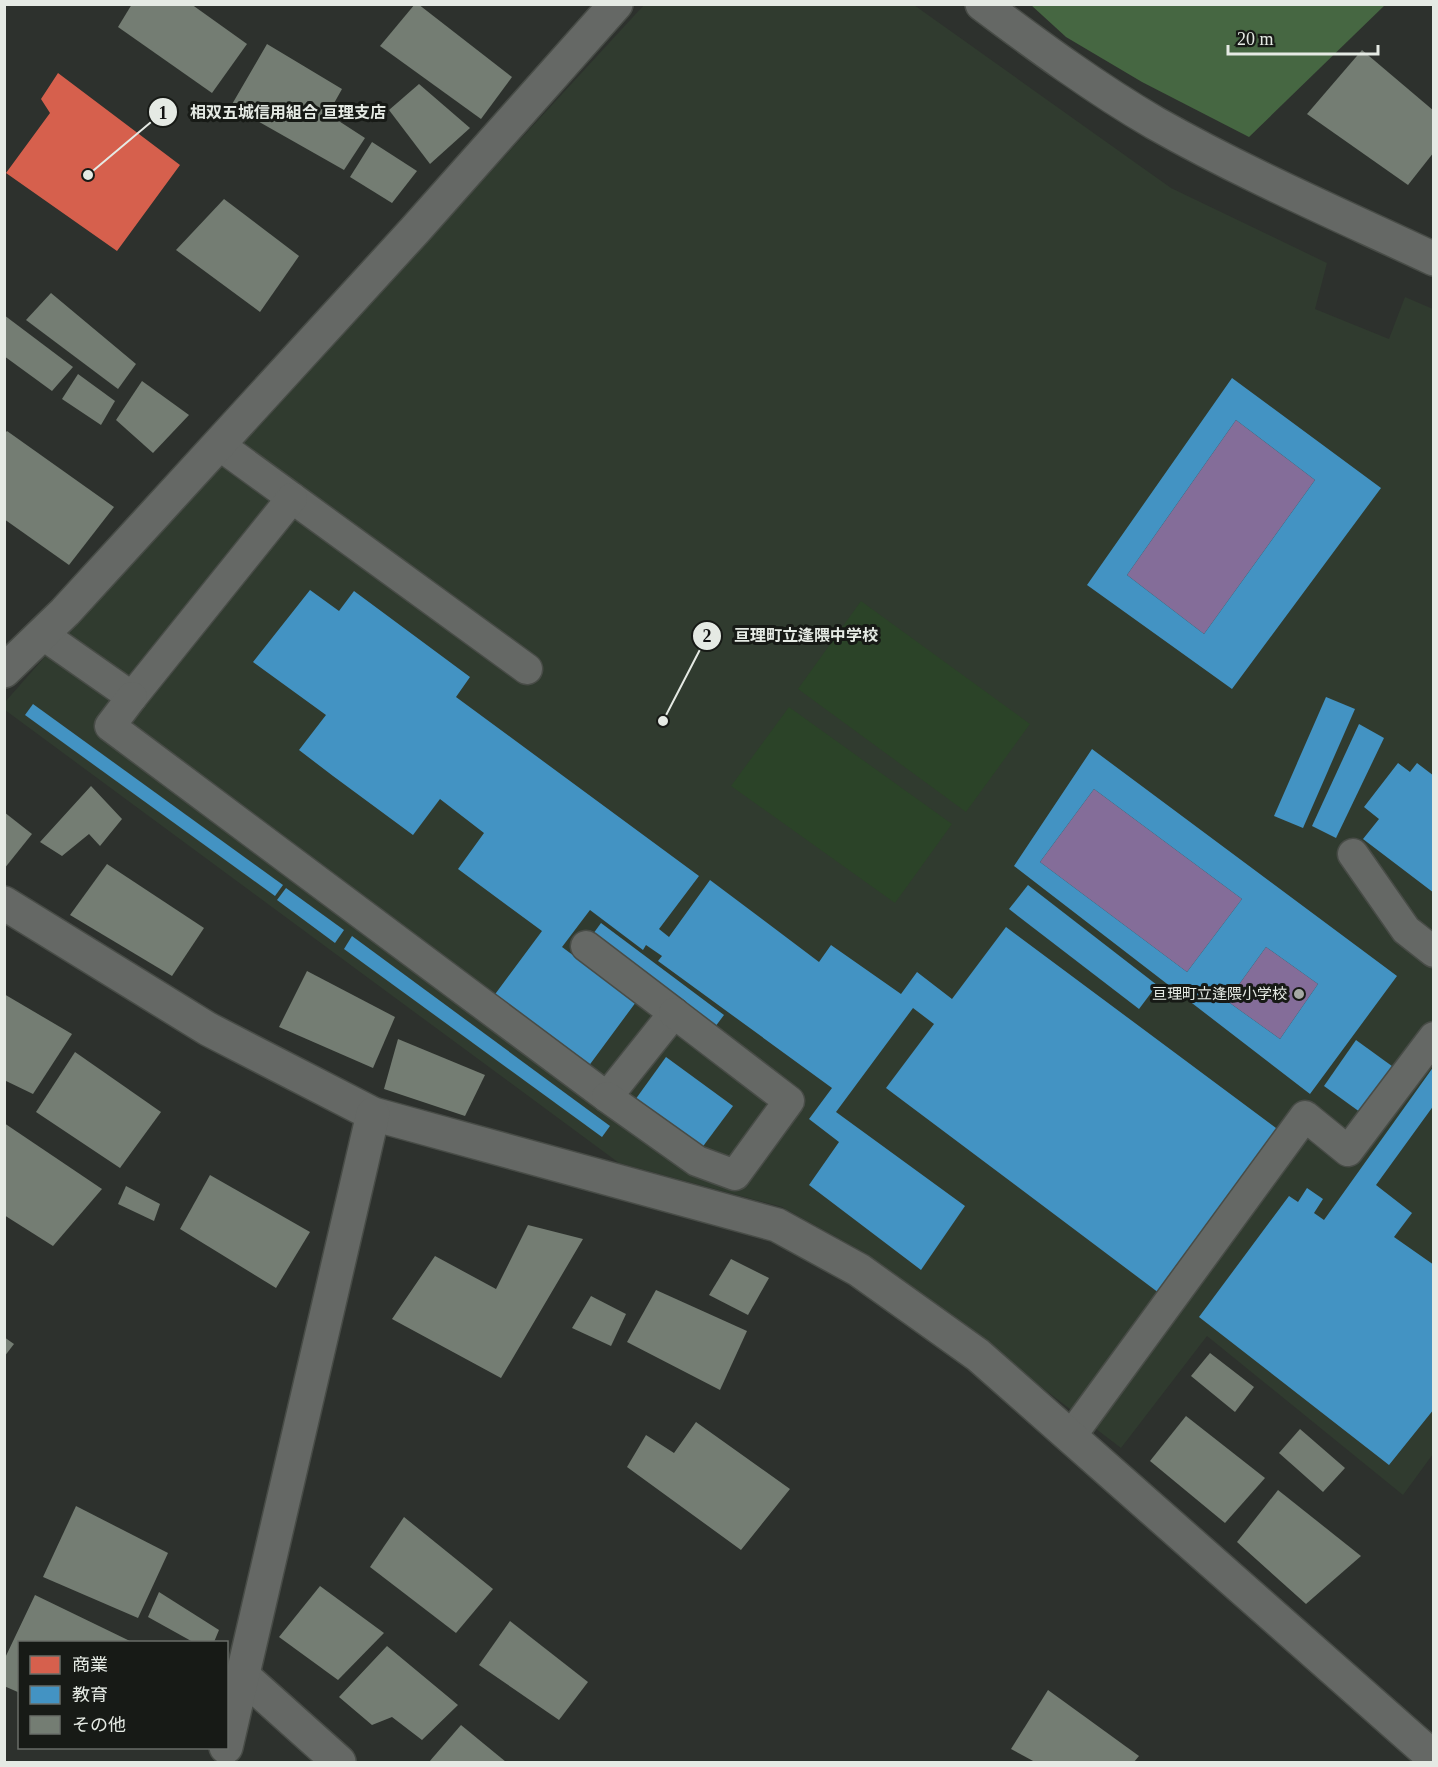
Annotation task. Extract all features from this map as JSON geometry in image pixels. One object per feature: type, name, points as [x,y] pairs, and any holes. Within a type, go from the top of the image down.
[{"type":"street","points":[[4,671],[42,634],[218,444],[616,4]]},
{"type":"street","points":[[982,4],[1057,59],[1154,122],[1268,181],[1434,259]]},
{"type":"street","points":[[4,903],[208,1029],[373,1114],[777,1225],[859,1270],[969,1348],[1434,1758]]},
{"type":"street","points":[[228,1739],[373,1114]]},
{"type":"street","points":[[243,1676],[339,1762]]},
{"type":"lane","points":[[218,444],[527,669]]},
{"type":"lane","points":[[292,498],[110,726],[607,1097],[697,1161],[735,1175],[789,1101],[586,946]]},
{"type":"lane","points":[[42,634],[132,697]]},
{"type":"lane","points":[[1353,854],[1406,930],[1434,952]]},
{"type":"lane","points":[[607,1097],[674,1013]]},
{"type":"lane","points":[[1071,1436],[1305,1116],[1348,1151],[1434,1036]]},
{"type":"shaded area","points":[[644,5],[914,5],[1171,188],[1327,263],[1315,309],[1389,339],[1405,297],[1433,309],[1433,1454],[1403,1495],[1207,1336],[1121,1448],[867,1254],[782,1207],[619,1163],[5,710],[5,702],[57,643]]},
{"type":"shaded area","points":[[1236,420],[1315,480],[1204,634],[1127,575]]},
{"type":"shaded area","points":[[1094,789],[1242,899],[1187,972],[1040,862]]},
{"type":"shaded area","points":[[1266,947],[1318,984],[1280,1039],[1227,1001]]},
{"type":"green space","points":[[1031,5],[1385,5],[1249,137],[1142,82],[1066,37]]},
{"type":"green space","points":[[861,601],[1030,724],[966,812],[798,689]]},
{"type":"green space","points":[[789,707],[952,824],[895,903],[731,786]]},
{"type":"building: 商業","points":[[58,73],[180,165],[117,251],[6,173],[50,113],[41,99]]},
{"type":"building: 教育","points":[[1232,378],[1381,488],[1232,689],[1087,585]],"holes":[[[1236,420],[1315,480],[1204,634],[1127,575]]]},
{"type":"building: 教育","points":[[310,590],[339,611],[354,591],[470,677],[456,697],[699,876],[659,929],[669,937],[710,880],[819,962],[831,945],[901,994],[917,972],[952,999],[1006,927],[1280,1131],[1159,1293],[886,1088],[934,1024],[913,1008],[836,1112],[965,1206],[921,1270],[809,1185],[839,1142],[809,1119],[832,1088],[658,961],[662,956],[646,945],[643,950],[590,910],[562,947],[636,1002],[588,1067],[493,997],[542,931],[458,869],[484,833],[440,799],[413,835],[333,776],[299,750],[326,715],[253,662]]},
{"type":"building: 教育","points":[[1326,697],[1355,709],[1303,828],[1274,816]]},
{"type":"building: 教育","points":[[33,704],[283,885],[275,896],[25,715]]},
{"type":"building: 教育","points":[[1359,724],[1384,738],[1336,838],[1312,826]]},
{"type":"building: 教育","points":[[1092,749],[1397,976],[1310,1094],[1014,866]],"holes":[[[1094,789],[1242,899],[1187,972],[1040,862]],[[1266,947],[1318,984],[1280,1039],[1227,1001]]]},
{"type":"building: 教育","points":[[1398,763],[1410,772],[1417,763],[1434,776],[1434,893],[1363,839],[1379,819],[1364,807]]},
{"type":"building: 教育","points":[[1028,885],[1157,985],[1139,1009],[1009,909]]},
{"type":"building: 教育","points":[[286,888],[344,930],[335,943],[277,900]]},
{"type":"building: 教育","points":[[601,923],[724,1015],[715,1027],[593,934]]},
{"type":"building: 教育","points":[[352,936],[610,1126],[602,1137],[344,949]]},
{"type":"building: 教育","points":[[1356,1040],[1396,1069],[1364,1115],[1324,1086]]},
{"type":"building: 教育","points":[[666,1057],[733,1106],[701,1149],[635,1100]]},
{"type":"building: 教育","points":[[1434,1066],[1434,1105],[1376,1185],[1412,1213],[1394,1237],[1434,1265],[1434,1409],[1389,1465],[1199,1317],[1289,1196],[1298,1202],[1307,1188],[1323,1199],[1314,1213],[1324,1220]]},
{"type":"building: その他","points":[[132,4],[191,4],[247,44],[212,93],[118,27]]},
{"type":"building: その他","points":[[415,4],[418,4],[512,77],[481,119],[380,46]]},
{"type":"building: その他","points":[[267,44],[342,89],[328,114],[365,138],[344,170],[231,106]]},
{"type":"building: その他","points":[[1362,50],[1434,111],[1434,152],[1408,185],[1307,114]]},
{"type":"building: その他","points":[[419,84],[470,128],[430,164],[389,110]]},
{"type":"building: その他","points":[[372,142],[417,171],[392,203],[350,177]]},
{"type":"building: その他","points":[[224,199],[299,256],[260,312],[176,250]]},
{"type":"building: その他","points":[[51,293],[136,364],[118,389],[26,320]]},
{"type":"building: その他","points":[[4,315],[73,367],[52,391],[4,356]]},
{"type":"building: その他","points":[[78,374],[115,401],[101,425],[62,399]]},
{"type":"building: その他","points":[[142,381],[189,415],[153,453],[116,420]]},
{"type":"building: その他","points":[[7,431],[114,507],[69,565],[4,519],[4,434]]},
{"type":"building: その他","points":[[91,786],[122,819],[100,846],[89,834],[62,856],[40,842]]},
{"type":"building: その他","points":[[4,812],[32,834],[4,869]]},
{"type":"building: その他","points":[[107,864],[204,928],[172,976],[70,915]]},
{"type":"building: その他","points":[[307,971],[395,1017],[373,1068],[279,1027]]},
{"type":"building: その他","points":[[4,994],[72,1034],[33,1094],[4,1080]]},
{"type":"building: その他","points":[[398,1039],[485,1075],[465,1116],[384,1089]]},
{"type":"building: その他","points":[[75,1052],[161,1112],[120,1168],[36,1112]]},
{"type":"building: その他","points":[[4,1123],[102,1189],[53,1246],[4,1215]]},
{"type":"building: その他","points":[[210,1175],[310,1232],[276,1288],[180,1229]]},
{"type":"building: その他","points":[[126,1186],[160,1204],[154,1221],[118,1204]]},
{"type":"building: その他","points":[[528,1225],[583,1239],[501,1378],[392,1319],[435,1256],[496,1289]]},
{"type":"building: その他","points":[[731,1259],[769,1278],[748,1315],[709,1295]]},
{"type":"building: その他","points":[[656,1290],[747,1331],[720,1390],[627,1342]]},
{"type":"building: その他","points":[[591,1296],[626,1314],[611,1346],[572,1328]]},
{"type":"building: その他","points":[[4,1337],[14,1344],[4,1357]]},
{"type":"building: その他","points":[[1210,1353],[1254,1387],[1235,1412],[1191,1376]]},
{"type":"building: その他","points":[[1186,1416],[1265,1478],[1225,1523],[1150,1461]]},
{"type":"building: その他","points":[[696,1422],[790,1489],[741,1550],[627,1467],[646,1435],[674,1453]]},
{"type":"building: その他","points":[[1300,1429],[1345,1468],[1323,1492],[1279,1453]]},
{"type":"building: その他","points":[[1278,1490],[1361,1556],[1306,1604],[1237,1542]]},
{"type":"building: その他","points":[[76,1506],[168,1553],[138,1618],[43,1577]]},
{"type":"building: その他","points":[[404,1517],[493,1589],[456,1633],[370,1567]]},
{"type":"building: その他","points":[[320,1586],[384,1633],[338,1680],[279,1637]]},
{"type":"building: その他","points":[[159,1592],[219,1630],[214,1641],[191,1641],[148,1617]]},
{"type":"building: その他","points":[[35,1595],[130,1641],[18,1641],[18,1692],[4,1686],[4,1660]]},
{"type":"building: その他","points":[[510,1621],[588,1682],[559,1720],[479,1665]]},
{"type":"building: その他","points":[[387,1646],[458,1705],[422,1740],[392,1717],[372,1725],[339,1697]]},
{"type":"building: その他","points":[[1048,1690],[1139,1756],[1134,1762],[1035,1762],[1011,1749]]},
{"type":"building: その他","points":[[461,1725],[506,1762],[429,1762]]},
{"type":"place","name":"相双五城信用組合 亘理支店","points":[[88,175]]},
{"type":"place","name":"亘理町立逢隈中学校","points":[[663,721]]},
{"type":"place","name":"亘理町立逢隈小学校","points":[[1299,994]]}]
